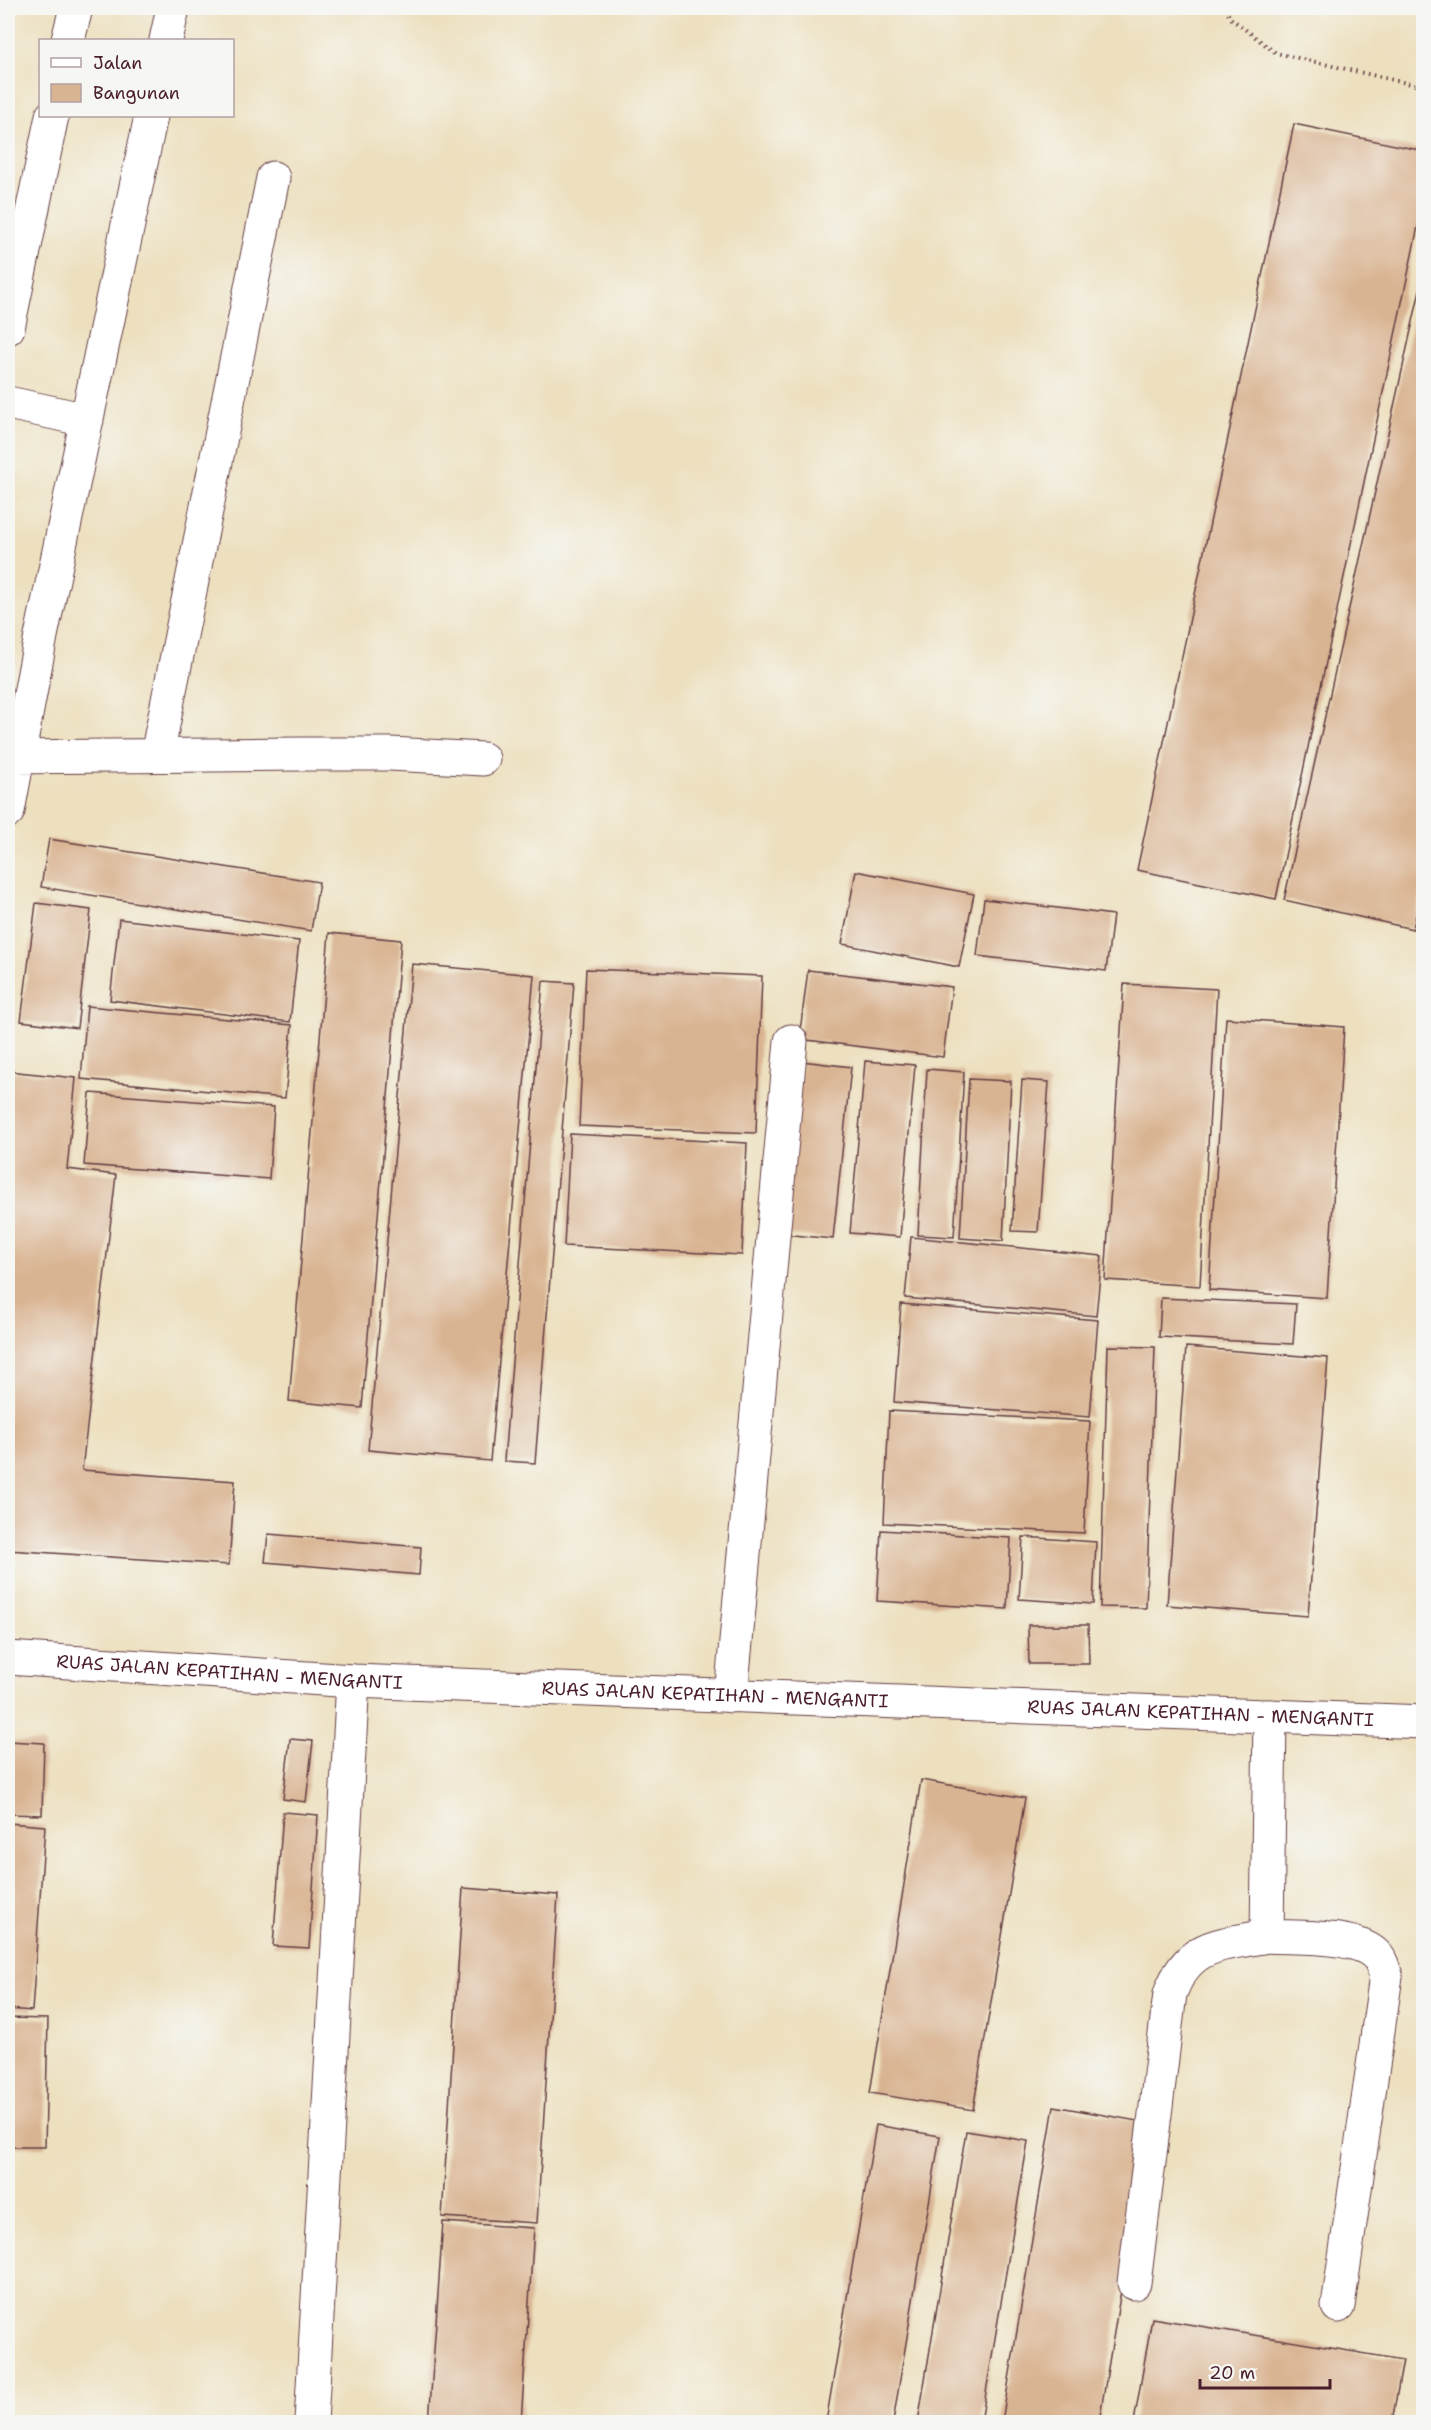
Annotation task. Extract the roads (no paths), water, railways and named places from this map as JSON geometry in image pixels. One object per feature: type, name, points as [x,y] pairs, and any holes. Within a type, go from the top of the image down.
[{"type":"main road","points":[[68,39],[76,8]]},
{"type":"main road","points":[[166,39],[173,8]]},
{"type":"main road","points":[[8,328],[52,117]]},
{"type":"main road","points":[[8,811],[12,757],[87,420],[151,117]]},
{"type":"main road","points":[[157,755],[273,178]]},
{"type":"main road","points":[[8,403],[87,420]]},
{"type":"main road","points":[[12,757],[390,754],[483,759]]},
{"type":"main road","points":[[731,1696],[791,1041]]},
{"type":"main road","name":"RUAS JALAN KEPATIHAN - MENGANTI","points":[[8,1658],[353,1681],[1424,1722]]},
{"type":"main road","points":[[310,2422],[353,1681]]},
{"type":"main road","points":[[1267,1936],[1270,1716]]},
{"type":"main road","points":[[1134,2283],[1170,1994],[1177,1974],[1192,1958],[1214,1946],[1267,1936],[1335,1940],[1359,1945],[1377,1955],[1386,1976],[1338,2306]]}]
